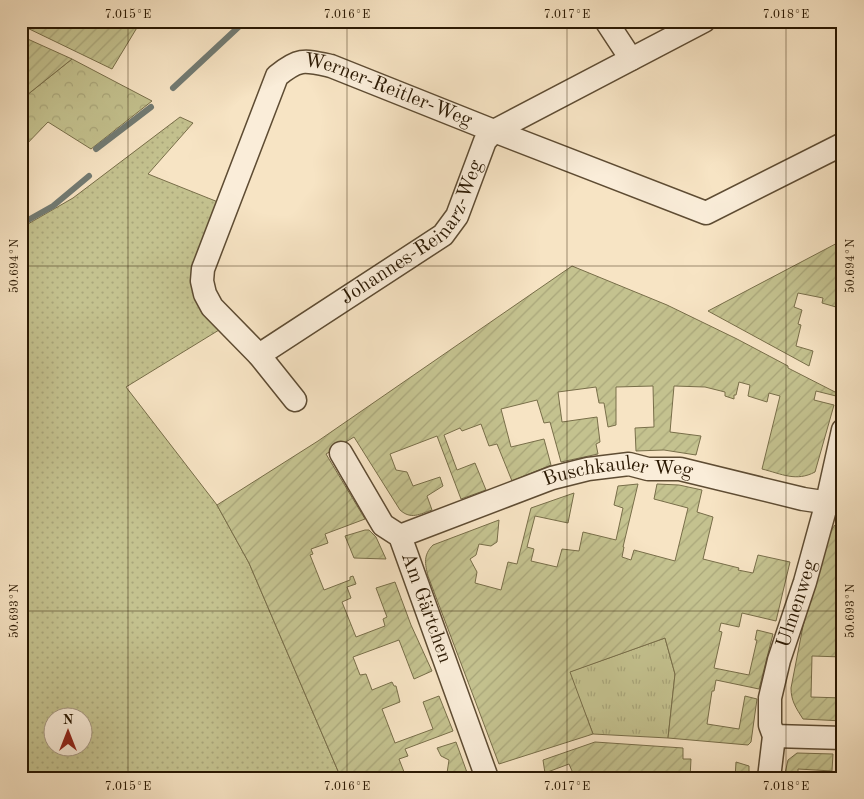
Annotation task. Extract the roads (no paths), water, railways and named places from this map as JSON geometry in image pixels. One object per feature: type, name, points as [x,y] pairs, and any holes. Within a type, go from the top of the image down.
[{"type":"street","points":[[606,21],[631,59]]},
{"type":"street","name":"Johannes-Reinarz-Weg","points":[[259,355],[443,235],[457,216],[485,142],[494,132],[704,21]]},
{"type":"street","name":"Werner-Reitler-Weg","points":[[294,400],[259,355],[212,307],[205,294],[202,281],[203,269],[277,76],[292,64],[308,61],[331,66],[494,132],[706,213],[843,144]]},
{"type":"street","name":"Ulmenweg","points":[[770,778],[774,736],[770,725],[770,698],[779,660],[805,582],[835,504],[843,430]]},
{"type":"street","name":"Am Gärtchen","points":[[341,453],[383,525],[400,536],[487,778]]},
{"type":"street","name":"Buschkauler Weg","points":[[400,536],[552,478],[588,469],[629,464],[648,469],[680,469],[803,499],[835,504]]},
{"type":"street","points":[[774,736],[843,738]]},
{"type":"water","points":[[21,78],[24,83],[27,100],[21,123]]},
{"type":"waterway","points":[[173,88],[245,21]]},
{"type":"waterway","points":[[96,149],[151,107]]},
{"type":"waterway","points":[[21,224],[53,206],[89,176]]}]
